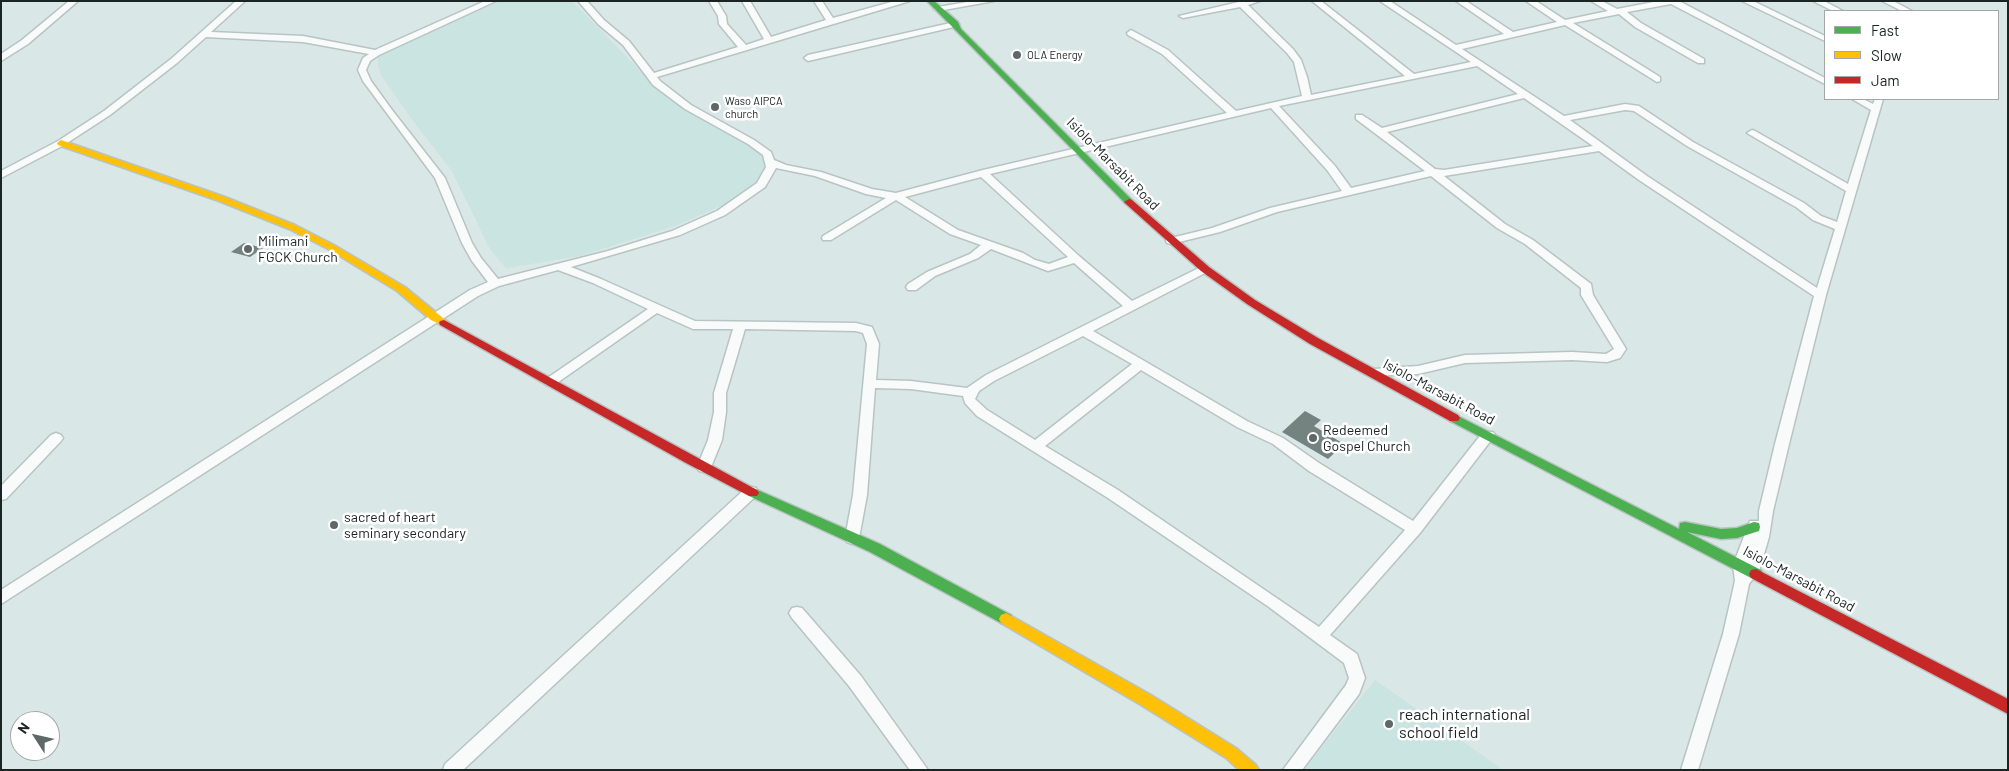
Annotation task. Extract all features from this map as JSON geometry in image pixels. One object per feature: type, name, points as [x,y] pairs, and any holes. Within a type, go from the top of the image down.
[{"type":"main road","name":"Isiolo-Marsabit Road","points":[[934,5],[956,24],[958,30],[1076,150],[1171,241],[1205,269],[1251,302],[1372,374],[1648,517],[1744,572],[2008,706]]},
{"type":"main road","points":[[61,143],[186,185],[292,227],[332,248],[394,285],[421,304],[435,318],[704,467],[751,492],[852,538],[955,590],[1048,642],[1223,748],[1251,770]]},
{"type":"main road","points":[[1648,517],[1714,534],[1737,533],[1754,527]]},
{"type":"street","points":[[1,58],[25,42],[74,1]]},
{"type":"street","points":[[1,175],[61,143],[133,95],[241,1]]},
{"type":"street","points":[[492,1],[376,53],[363,65],[364,76],[440,178],[467,243],[476,259],[495,283]]},
{"type":"street","points":[[1,598],[474,292],[495,283],[560,267],[676,233],[721,214],[761,185],[770,172],[771,162],[768,154],[677,100],[656,83],[626,43],[601,22],[582,1]]},
{"type":"street","points":[[713,1],[722,16],[723,24],[744,48]]},
{"type":"street","points":[[746,1],[769,41]]},
{"type":"street","points":[[818,1],[831,22]]},
{"type":"street","points":[[652,76],[906,1]]},
{"type":"street","points":[[934,5],[990,1]]},
{"type":"street","points":[[1183,16],[1256,1]]},
{"type":"street","points":[[1316,1],[1412,77]]},
{"type":"street","points":[[1384,1],[1476,64],[1562,119],[1599,148],[1820,296]]},
{"type":"street","points":[[1460,1],[1512,35]]},
{"type":"street","points":[[1530,1],[1657,79]]},
{"type":"street","points":[[1595,1],[1618,12],[1701,61]]},
{"type":"street","points":[[1453,48],[1564,22],[1672,1],[1824,80]]},
{"type":"street","points":[[1746,1],[1824,39]]},
{"type":"street","points":[[1817,1],[1837,10]]},
{"type":"street","points":[[1886,1],[1906,10]]},
{"type":"street","points":[[1242,4],[1294,56],[1303,77],[1307,99]]},
{"type":"street","points":[[808,58],[956,24]]},
{"type":"street","points":[[1131,33],[1166,52],[1234,114]]},
{"type":"street","points":[[203,34],[303,39],[376,53]]},
{"type":"street","points":[[827,238],[896,196],[1076,150],[1272,105],[1476,64]]},
{"type":"street","points":[[1380,131],[1524,95]]},
{"type":"street","points":[[1744,572],[1762,537],[1766,511],[1820,296],[1878,104],[1862,100]]},
{"type":"street","points":[[1272,105],[1331,168],[1348,191]]},
{"type":"street","points":[[1562,119],[1619,108],[1636,108],[1690,144],[1800,205],[1816,218],[1840,227]]},
{"type":"street","points":[[1359,117],[1380,131],[1500,226],[1529,242],[1587,287],[1588,295],[1600,319],[1620,349],[1616,355],[1607,358],[1572,356],[1466,359],[1418,370],[1372,374]]},
{"type":"street","points":[[1752,133],[1851,190]]},
{"type":"street","points":[[1171,241],[1216,230],[1274,210],[1432,172],[1444,173],[1599,148]]},
{"type":"street","points":[[771,162],[783,167],[817,174],[870,192],[896,196],[954,232],[1048,268],[1075,258]]},
{"type":"street","points":[[983,173],[1075,258],[1131,306]]},
{"type":"street","points":[[912,287],[931,274],[974,256],[989,245]]},
{"type":"street","points":[[560,267],[596,281],[693,325],[865,328],[870,333],[873,344],[860,495],[852,538]]},
{"type":"street","points":[[869,384],[911,386],[970,393],[990,378],[1205,269]]},
{"type":"street","points":[[550,382],[655,308]]},
{"type":"street","points":[[704,467],[715,440],[720,412],[720,393],[740,325]]},
{"type":"street","points":[[1083,330],[1242,424],[1278,441],[1314,467],[1415,529]]},
{"type":"street","points":[[1036,446],[1140,364]]},
{"type":"street","points":[[970,393],[969,400],[982,413],[1128,504],[1351,659],[1357,678],[1354,689],[1291,770]]},
{"type":"street","points":[[1320,636],[1415,529],[1488,435]]},
{"type":"street","points":[[1,495],[56,438]]},
{"type":"street","points":[[451,770],[751,492]]},
{"type":"street","points":[[1688,770],[1731,634],[1754,527],[1758,516],[1766,511]]},
{"type":"street","points":[[797,613],[855,681],[920,770]]},
{"type":"shaded area","points":[[500,1],[572,1],[662,93],[762,145],[775,161],[760,178],[730,202],[675,226],[580,256],[506,268],[490,249],[452,171],[413,121],[381,75],[378,66],[378,56],[406,41]]},
{"type":"shaded area","name":"reach international school field","points":[[1375,680],[1496,765],[1502,770],[1304,770]]},
{"type":"building","name":"Milimani FGCK Church","points":[[244,243],[263,248],[250,257],[231,252]]},
{"type":"building","name":"Redeemed Gospel Church","points":[[1305,411],[1321,420],[1314,426],[1344,444],[1328,459],[1282,432]]},
{"type":"traffic: fast","points":[[930,1],[955,24],[958,30],[1129,202]]},
{"type":"traffic: fast","points":[[1454,418],[1756,574]]},
{"type":"traffic: fast","points":[[753,493],[875,548],[1006,619]]},
{"type":"traffic: fast","points":[[1685,527],[1721,534],[1737,533],[1754,527]]},
{"type":"traffic: slow","points":[[61,143],[222,199],[292,227],[331,247],[401,289],[435,318],[444,323]]},
{"type":"traffic: slow","points":[[1006,619],[1146,700],[1231,753],[1251,770]]},
{"type":"traffic: jam","points":[[1129,202],[1205,269],[1251,302],[1314,341],[1454,418]]},
{"type":"traffic: jam","points":[[444,323],[753,493]]},
{"type":"traffic: jam","points":[[1756,574],[2008,707]]},
{"type":"place","name":"OLA Energy","points":[[1017,55]]},
{"type":"place","name":"Waso AIPCA church","points":[[715,107]]},
{"type":"place","name":"Milimani FGCK Church","points":[[248,249]]},
{"type":"place","name":"Redeemed Gospel Church","points":[[1313,438]]},
{"type":"place","name":"sacred of heart seminary secondary","points":[[334,525]]},
{"type":"place","name":"reach international school field","points":[[1389,724]]}]
